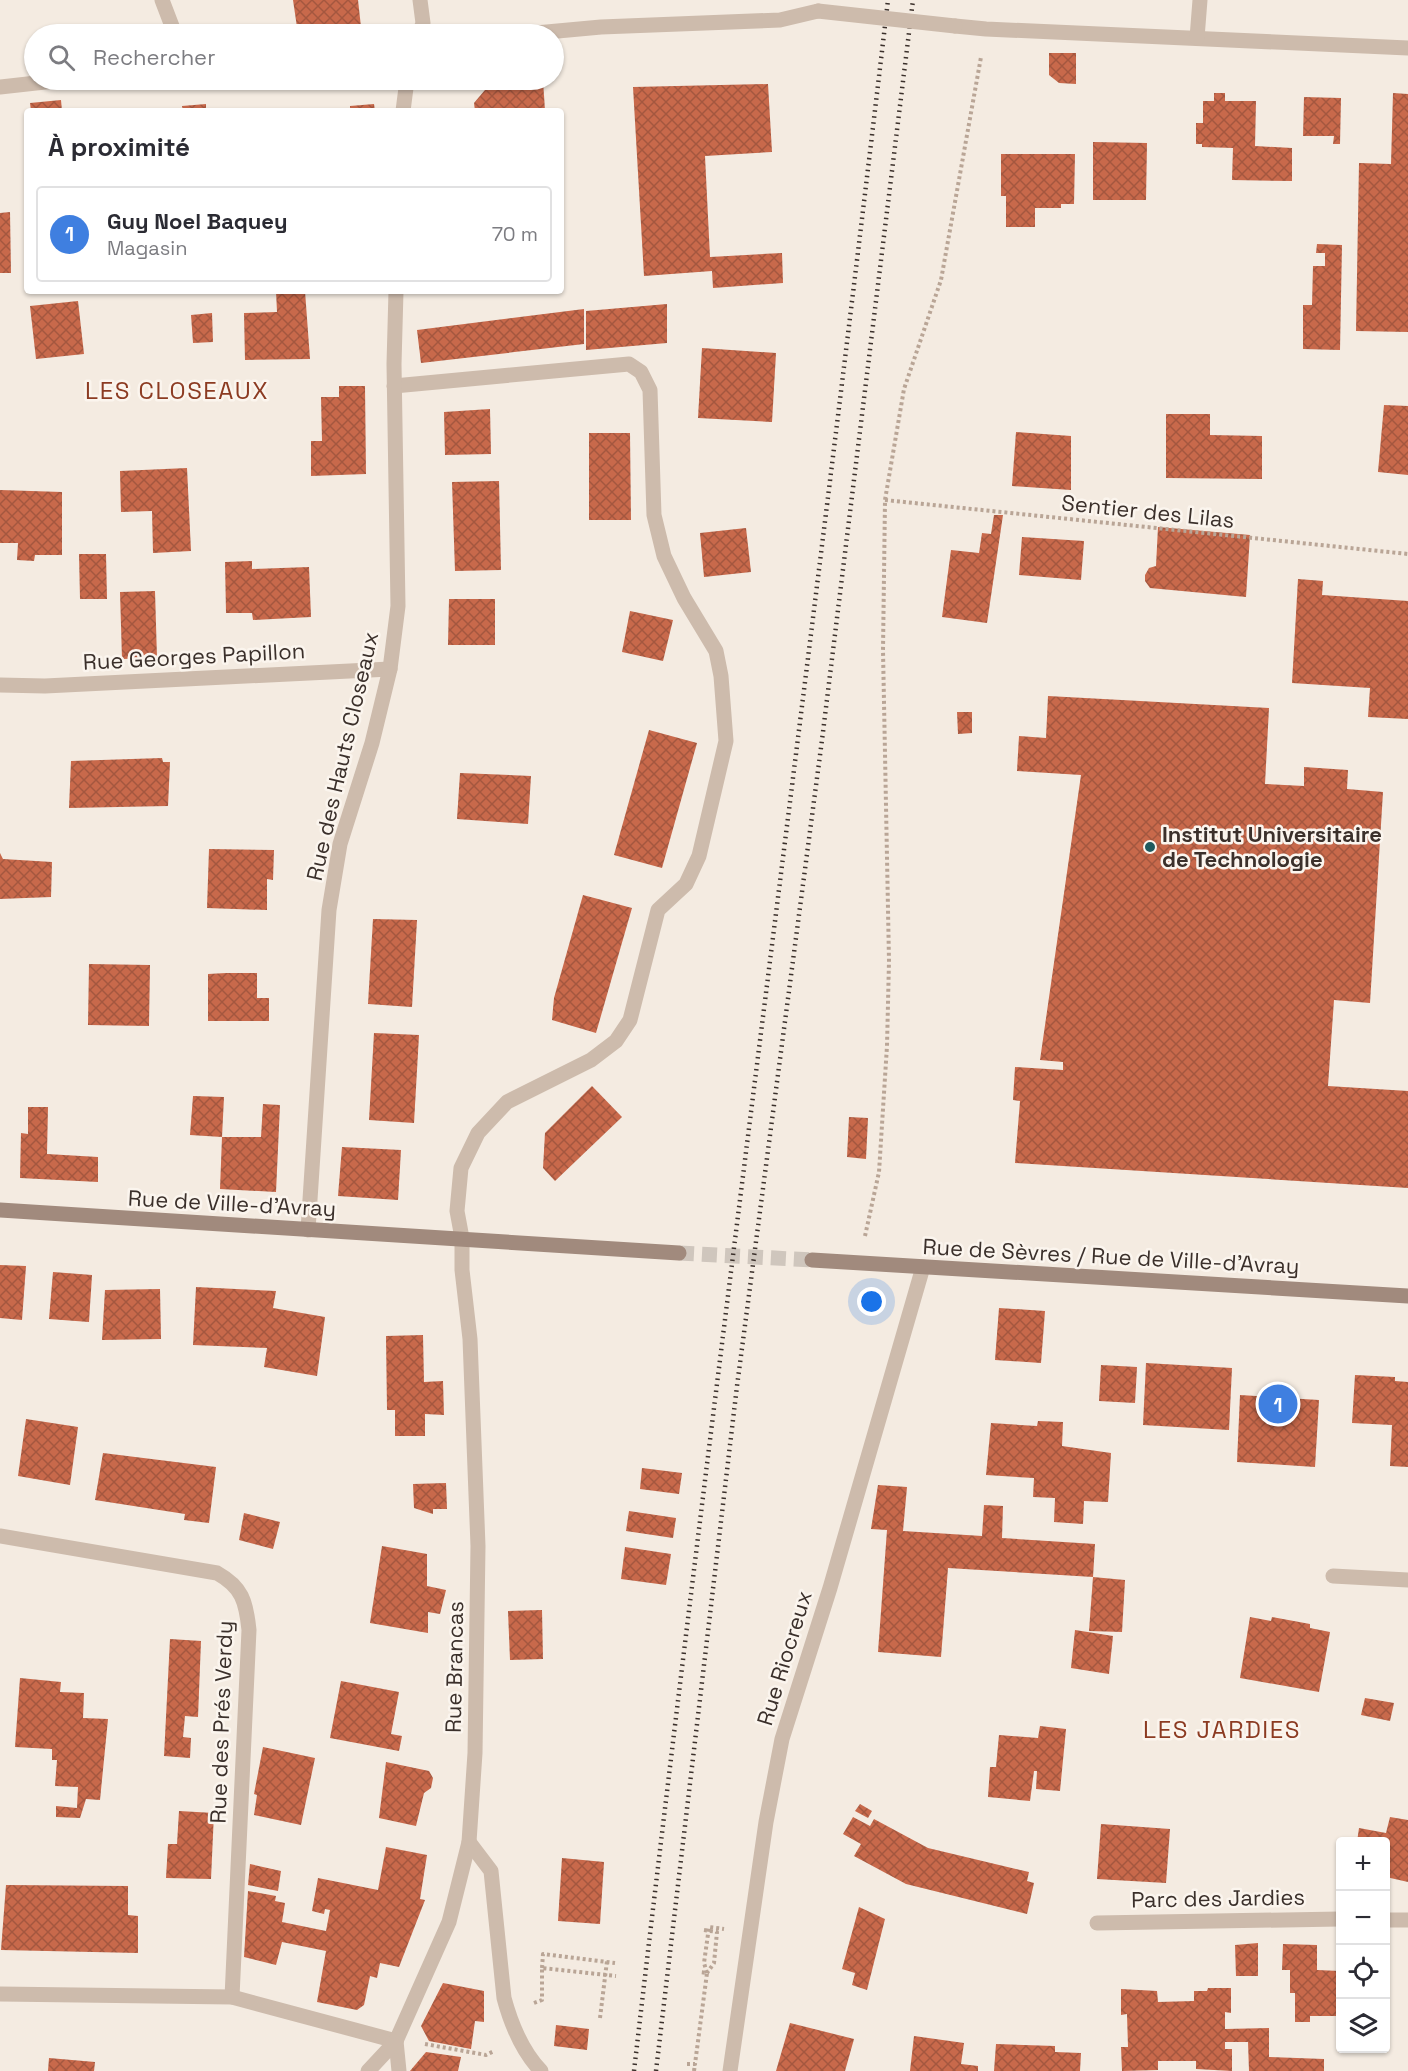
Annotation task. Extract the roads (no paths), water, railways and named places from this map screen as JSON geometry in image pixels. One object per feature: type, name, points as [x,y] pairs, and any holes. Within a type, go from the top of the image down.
[{"type":"main road","name":"Rue de Ville-d'Avray","points":[[0,1210],[679,1252]]},
{"type":"main road","name":"Rue de Sèvres / Rue de Ville-d'Avray","points":[[812,1260],[1408,1296]]},
{"type":"street","points":[[162,0],[171,24]]},
{"type":"street","points":[[420,0],[423,24]]},
{"type":"street","points":[[1197,38],[1200,0]]},
{"type":"street","points":[[564,30],[780,20],[818,11],[986,29],[1408,48]]},
{"type":"street","points":[[0,87],[24,84]]},
{"type":"street","points":[[403,108],[406,90]]},
{"type":"street","name":"Rue des Hauts Closeaux","points":[[309,1230],[329,910],[340,844],[372,743],[390,669],[398,606],[394,386],[396,294]]},
{"type":"street","name":"Rue Brancas","points":[[368,2071],[396,2041],[449,1922],[469,1842],[475,1753],[478,1546],[470,1339],[462,1270],[462,1238],[457,1210],[461,1168],[478,1133],[507,1102],[599,1054],[616,1041],[630,1020],[658,910],[686,884],[699,856],[726,741],[722,676],[716,651],[684,598],[664,556],[654,515],[650,390],[641,372],[629,364],[394,386]]},
{"type":"street","name":"Rue Georges Papillon","points":[[0,685],[45,686],[390,669]]},
{"type":"street","name":"Rue Riocreux","points":[[730,2071],[766,1822],[782,1739],[830,1588],[923,1268]]},
{"type":"street","name":"Rue des Prés Verdy","points":[[0,1536],[217,1573],[234,1582],[243,1599],[249,1630],[232,1997]]},
{"type":"street","points":[[1333,1576],[1408,1580]]},
{"type":"street","points":[[469,1842],[491,1871],[504,1998],[509,2016],[520,2041],[541,2071]]},
{"type":"street","name":"Parc des Jardies","points":[[1097,1923],[1336,1919]]},
{"type":"street","points":[[1390,1920],[1408,1920]]},
{"type":"street","points":[[0,1995],[232,1997],[396,2041],[399,2071]]},
{"type":"tunnel","points":[[679,1253],[812,1260]]},
{"type":"railway","points":[[634,2071],[888,0]]},
{"type":"railway","points":[[656,2071],[737,1386],[822,740],[913,0]]},
{"type":"place","name":"Institut Universitaire de Technologie","points":[[1150,847]]},
{"type":"place","name":"Guy Noel Baquey","points":[[1278,1404]]},
{"type":"district","name":"LES CLOSEAUX","points":[[177,390]]},
{"type":"district","name":"LES JARDIES","points":[[1222,1729]]}]
